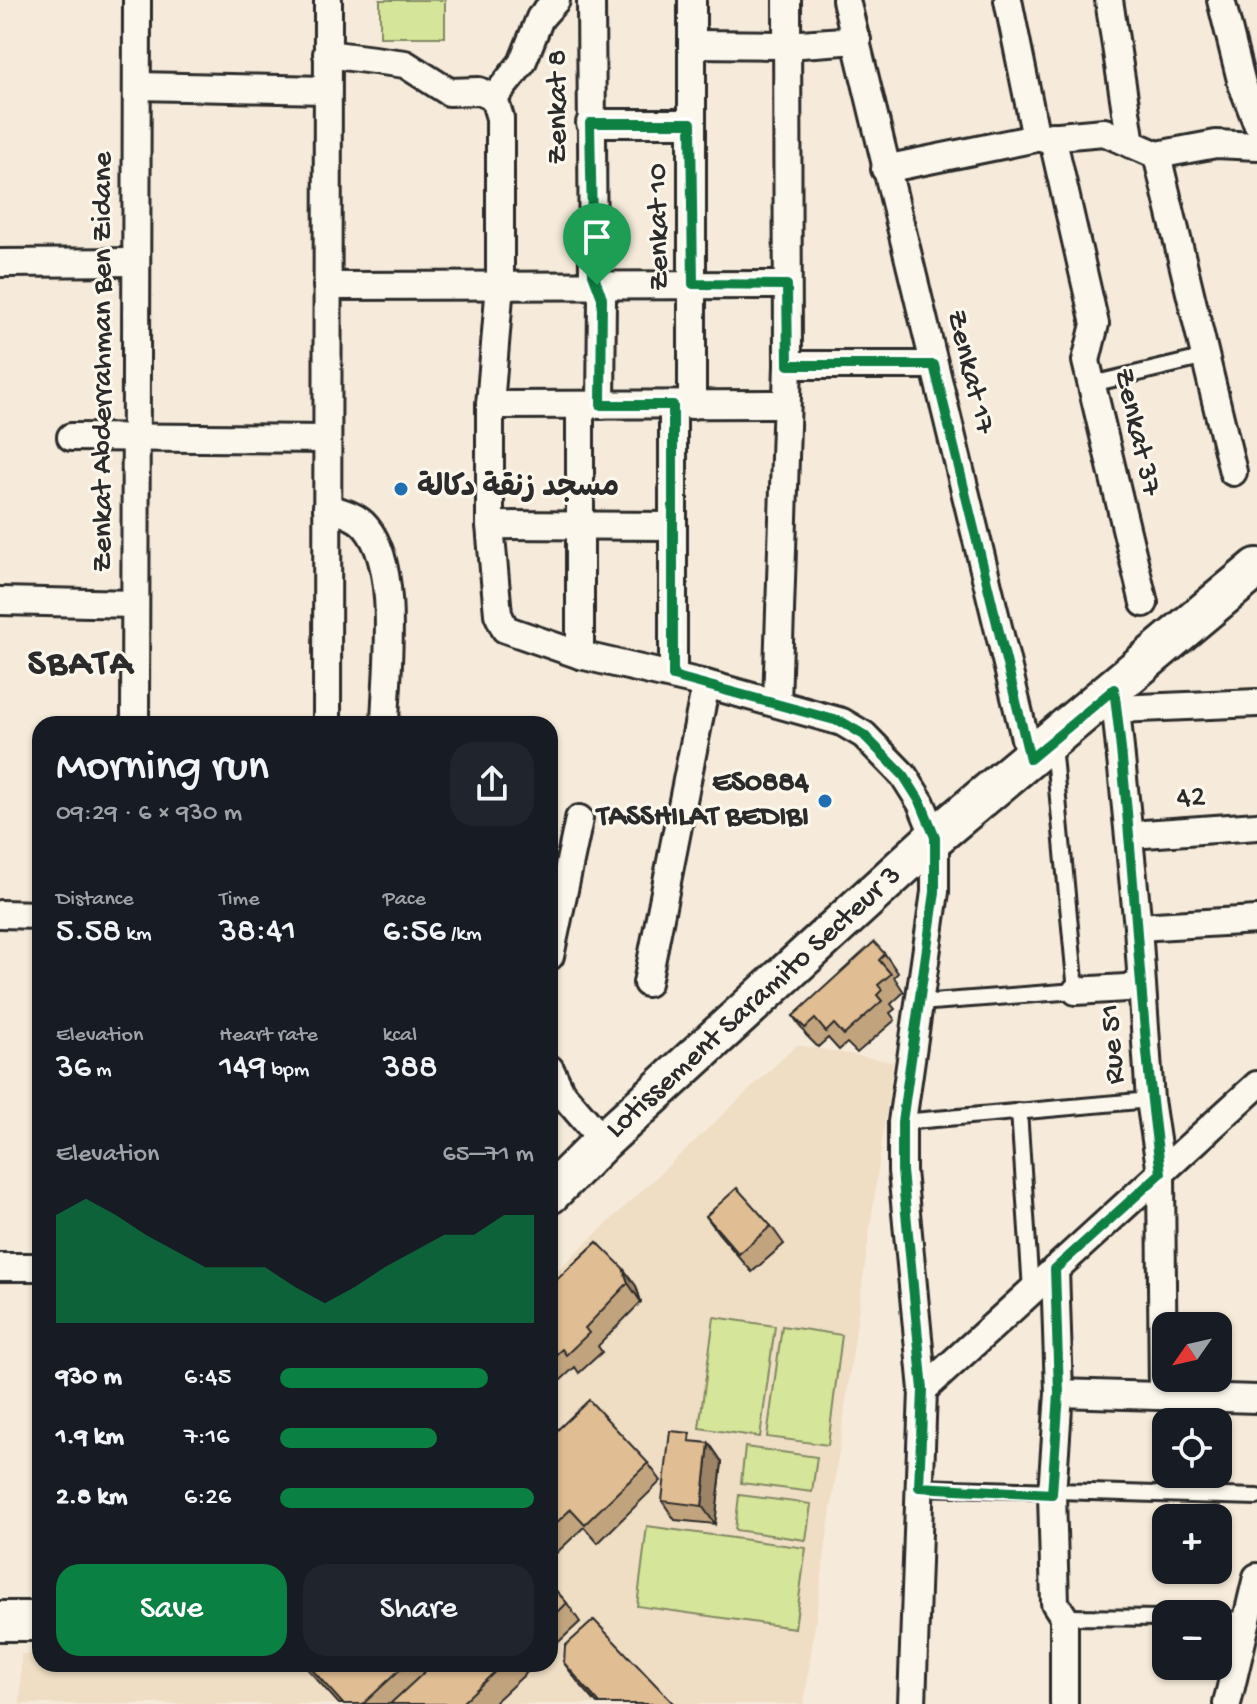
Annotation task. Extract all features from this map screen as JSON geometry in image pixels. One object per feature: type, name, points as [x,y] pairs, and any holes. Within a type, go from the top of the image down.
[{"type":"street","name":"Zenkat Abderrahman Ben Zidane","points":[[135,716],[137,0]]},
{"type":"street","points":[[327,716],[328,0]]},
{"type":"street","points":[[494,98],[522,63],[540,18],[556,0]]},
{"type":"street","name":"Zenkat 8","points":[[580,655],[581,526],[602,298],[593,274],[591,0]]},
{"type":"street","name":"Zenkat 10","points":[[673,676],[673,526],[693,284],[692,0]]},
{"type":"street","points":[[777,703],[788,365],[787,0]]},
{"type":"street","name":"Zenkat 17","points":[[846,0],[934,365],[1041,750]]},
{"type":"street","name":"Zenkat 37","points":[[1008,0],[1095,324],[1086,361],[1144,603]]},
{"type":"street","points":[[1109,0],[1131,144]]},
{"type":"street","points":[[1221,0],[1249,86],[1257,123]]},
{"type":"street","points":[[692,44],[787,45],[857,40]]},
{"type":"street","points":[[327,54],[405,64],[449,92],[479,91],[494,98],[500,118],[500,284],[490,405],[490,525],[498,614],[505,629],[580,655],[706,684],[842,722],[864,735],[904,776],[921,803],[935,837],[935,892],[902,1122],[902,1171],[923,1390],[912,1704]]},
{"type":"street","points":[[137,86],[327,90]]},
{"type":"street","points":[[590,123],[691,123]]},
{"type":"street","points":[[885,169],[1044,137],[1104,132],[1157,155],[1216,144],[1257,146]]},
{"type":"street","points":[[1157,155],[1233,472]]},
{"type":"street","points":[[0,263],[136,262]]},
{"type":"street","points":[[327,286],[787,285]]},
{"type":"street","points":[[788,365],[934,365]]},
{"type":"street","points":[[490,405],[785,404]]},
{"type":"street","points":[[71,437],[327,439]]},
{"type":"street","points":[[327,508],[353,516],[366,527],[383,567],[387,615],[385,716]]},
{"type":"street","points":[[490,525],[673,526]]},
{"type":"street","name":"Lotissement Saramito Secteur 3","points":[[558,1186],[603,1141],[935,837],[1041,750],[1115,699],[1257,568]]},
{"type":"street","points":[[0,601],[135,604]]},
{"type":"street","points":[[647,983],[706,684]]},
{"type":"street","points":[[1115,699],[1257,703]]},
{"type":"street","name":"Rue 51","points":[[1115,699],[1130,835],[1150,1100],[1161,1173],[1163,1396]]},
{"type":"street","points":[[558,918],[579,819]]},
{"type":"street","name":"42","points":[[1130,835],[1257,826]]},
{"type":"street","points":[[0,914],[32,915]]},
{"type":"street","points":[[1138,927],[1257,920]]},
{"type":"street","points":[[1076,991],[1142,987]]},
{"type":"street","points":[[923,1390],[1257,1085]]},
{"type":"street","points":[[558,1086],[603,1141]]},
{"type":"street","points":[[0,1267],[32,1267]]},
{"type":"street","points":[[1055,1269],[1059,1393],[1052,1494],[1055,1603],[1064,1617],[1064,1704]]},
{"type":"street","points":[[1059,1393],[1257,1399]]},
{"type":"street","points":[[1227,1704],[1257,1577]]},
{"type":"street","points":[[0,1621],[32,1621]]},
{"type":"lane","points":[[1092,384],[1206,357]]},
{"type":"lane","points":[[919,1003],[1076,991],[1041,750]]},
{"type":"lane","points":[[902,1122],[1150,1100]]},
{"type":"lane","points":[[1019,1111],[1031,1291]]},
{"type":"lane","points":[[919,1487],[1052,1494],[1257,1497]]},
{"type":"lane","points":[[1064,1617],[1152,1618]]},
{"type":"lane","points":[[1232,1620],[1245,1620]]},
{"type":"shaded area","points":[[797,1045],[893,1062],[804,1704],[20,1704],[21,1654],[32,1655],[32,1672],[558,1672],[558,1269]]},
{"type":"green space","points":[[380,0],[445,0],[445,37],[380,37]]},
{"type":"green space","points":[[714,1317],[775,1326],[760,1437],[699,1428]]},
{"type":"green space","points":[[782,1326],[842,1335],[828,1445],[767,1437]]},
{"type":"green space","points":[[745,1447],[817,1457],[812,1492],[741,1483]]},
{"type":"green space","points":[[739,1495],[811,1504],[806,1540],[735,1530]]},
{"type":"green space","points":[[647,1526],[806,1548],[795,1628],[637,1606]]},
{"type":"building","points":[[874,942],[885,954],[879,960],[891,974],[878,985],[882,990],[877,995],[882,1001],[844,1035],[834,1024],[826,1032],[815,1019],[805,1028],[793,1016]]},
{"type":"building","points":[[737,1188],[771,1226],[739,1254],[706,1216]]},
{"type":"building","points":[[597,1242],[623,1268],[628,1283],[585,1328],[589,1333],[566,1355],[562,1349],[558,1353],[558,1279]]},
{"type":"building","points":[[589,1400],[648,1463],[585,1524],[571,1509],[558,1521],[558,1429]]},
{"type":"building","points":[[670,1431],[690,1433],[689,1441],[709,1443],[702,1506],[662,1501]]},
{"type":"building","points":[[558,1593],[567,1603],[558,1612]]},
{"type":"building","points":[[594,1620],[674,1704],[600,1704],[564,1663],[565,1646]]},
{"type":"building","points":[[314,1672],[397,1672],[363,1704],[343,1704]]},
{"type":"building","points":[[424,1672],[495,1672],[461,1704],[390,1704]]},
{"type":"place","name":"مسجد زنقة دكالة","points":[[401,489]]},
{"type":"place","name":"ES0884 TASSHILAT BEDIBI","points":[[825,801]]},
{"type":"district","name":"SBATA","points":[[81,665]]},
{"type":"route","points":[[590,123],[691,123],[693,284],[787,285],[788,365],[934,365],[1030,759],[1114,689],[1130,835],[1150,1100],[1161,1173],[1055,1269],[1059,1393],[1052,1494],[919,1487],[923,1390],[902,1171],[902,1122],[935,892],[935,837],[921,803],[904,776],[864,735],[842,722],[673,676],[673,405],[601,405],[602,298],[597,285],[593,274],[590,123]]}]
